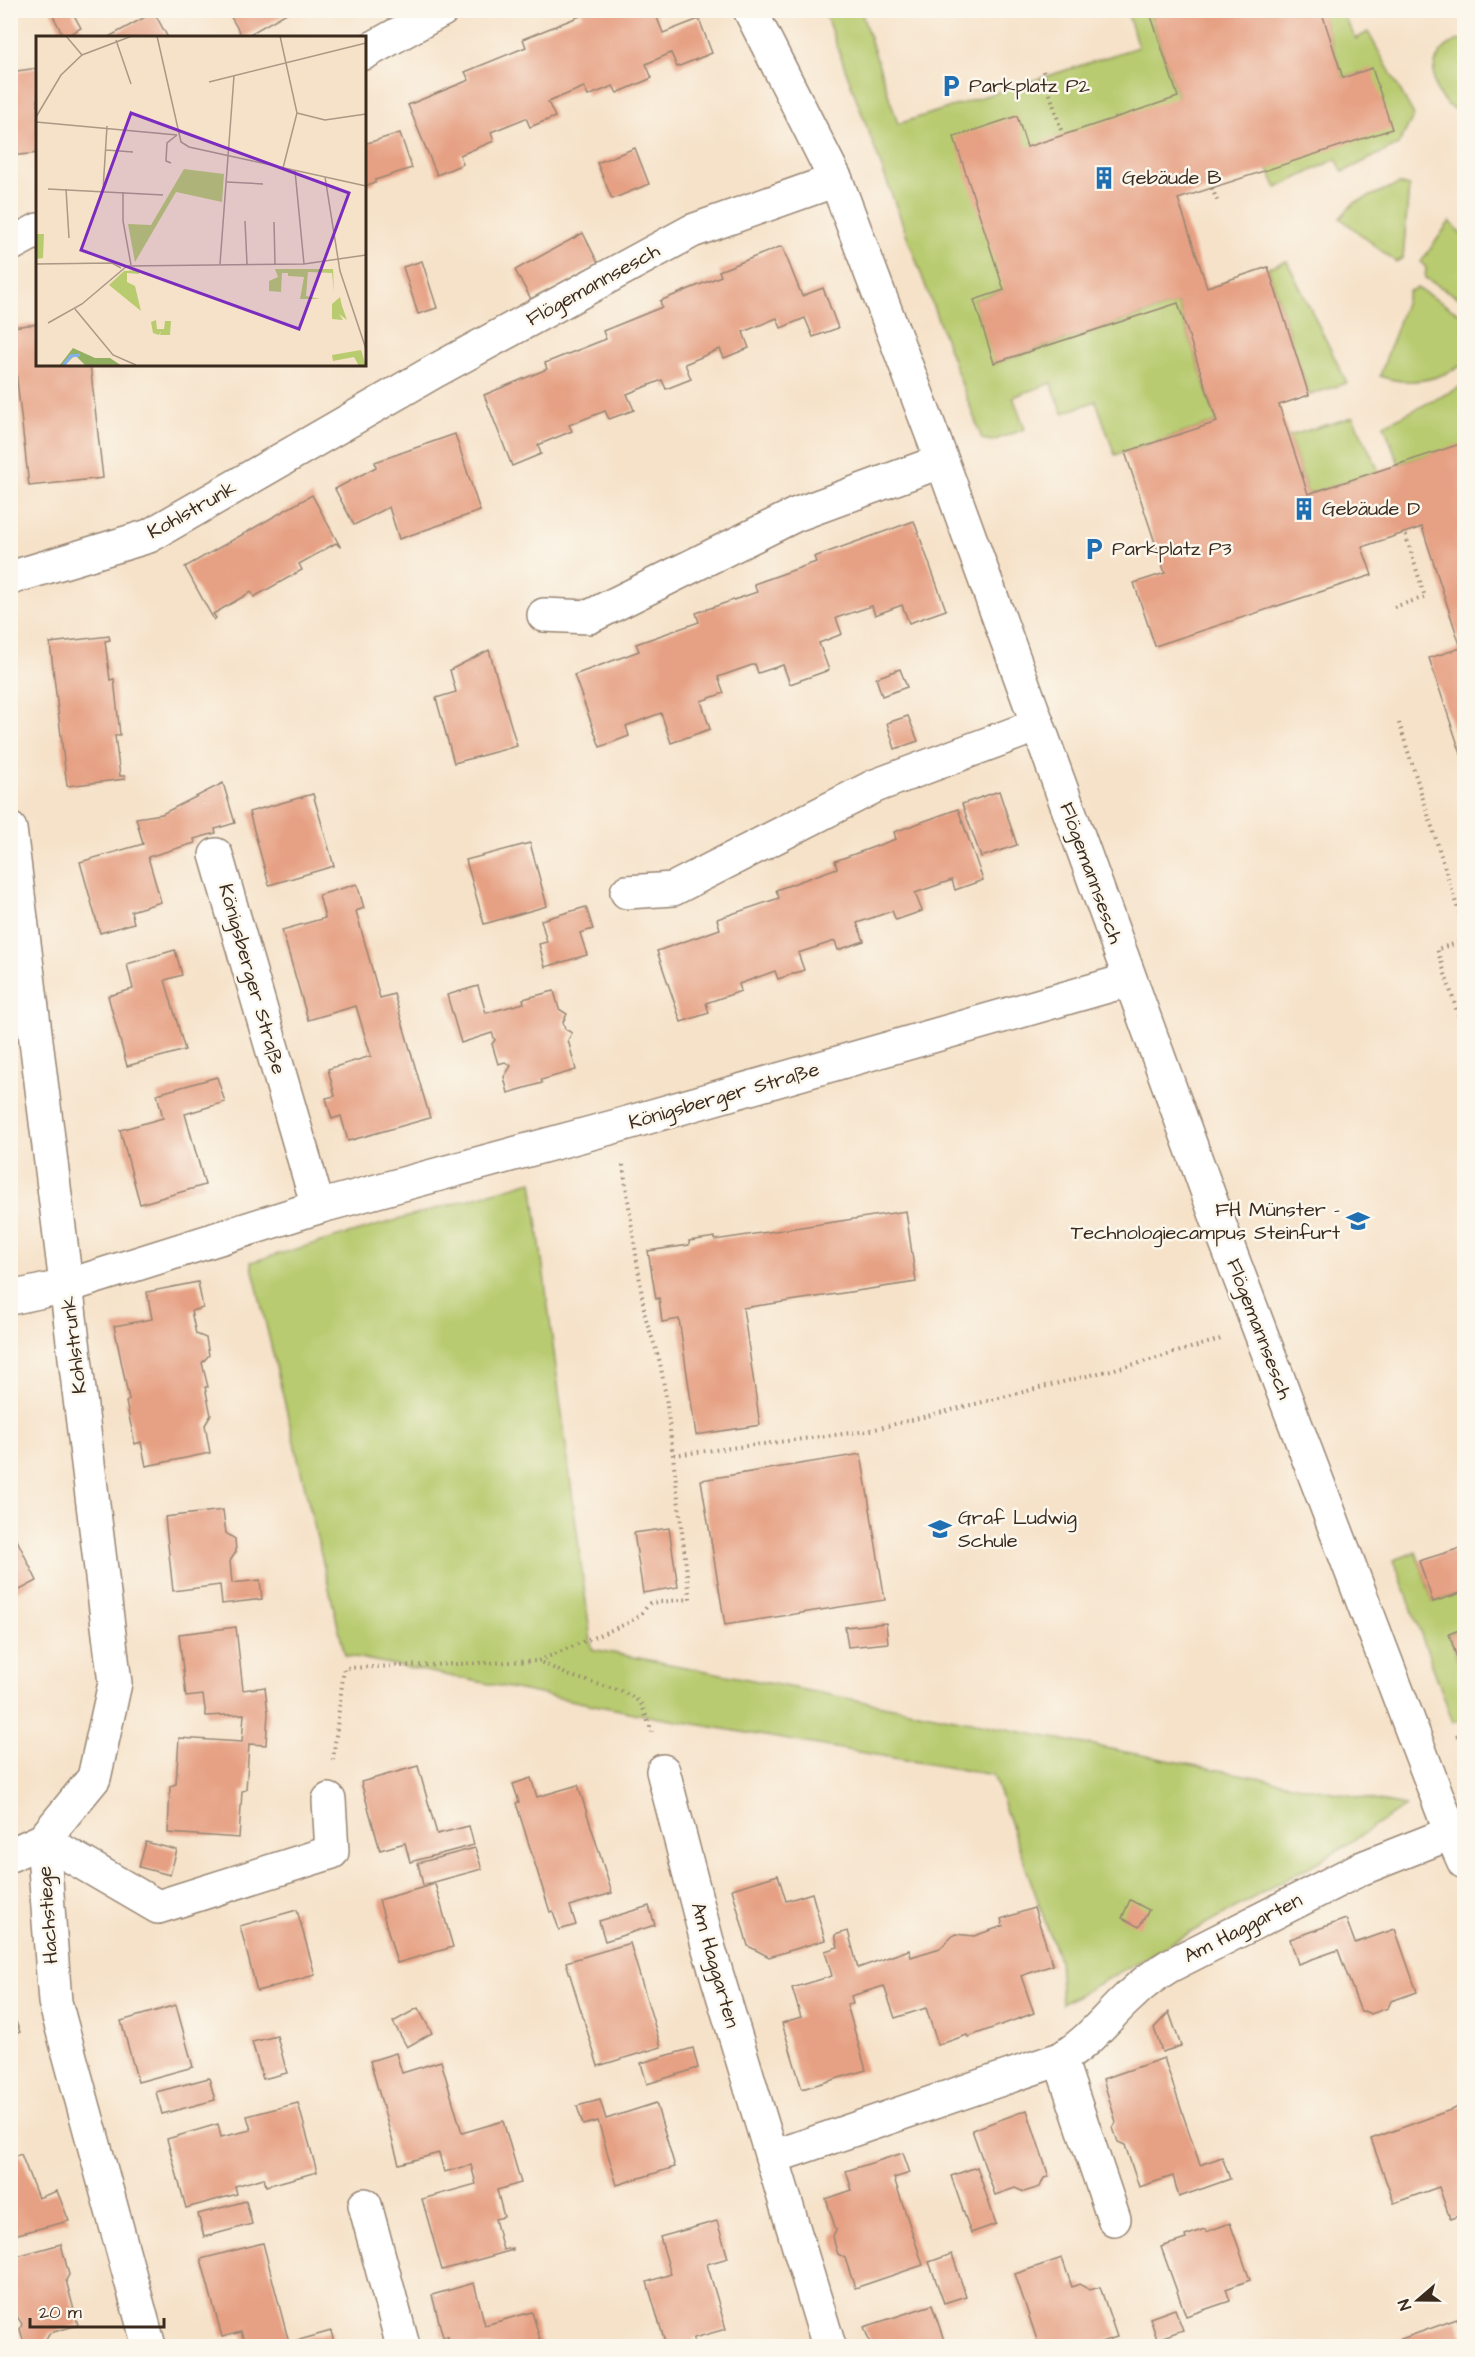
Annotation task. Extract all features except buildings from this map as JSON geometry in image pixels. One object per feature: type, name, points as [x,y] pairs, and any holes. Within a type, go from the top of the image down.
[{"type":"street","points":[[366,52],[442,10]]},
{"type":"street","name":"Flögemannsesch","points":[[750,10],[837,180],[942,461],[1129,980],[1258,1326],[1464,1862]]},
{"type":"street","name":"Flögemannsesch","points":[[362,414],[435,371],[692,231],[837,180]]},
{"type":"street","points":[[10,245],[36,231]]},
{"type":"street","name":"Kohlstrunk","points":[[10,578],[149,536],[362,414]]},
{"type":"street","points":[[544,615],[589,617],[795,515],[942,461]]},
{"type":"street","points":[[627,892],[673,890],[875,786],[1038,725]]},
{"type":"street","name":"Kohlstrunk","points":[[10,830],[115,1683],[94,1778],[43,1840]]},
{"type":"street","name":"Königsberger Straße","points":[[216,855],[318,1207]]},
{"type":"street","name":"Königsberger Straße","points":[[10,1298],[67,1286],[318,1207],[617,1126],[1129,980]]},
{"type":"street","name":"Am Haggarten","points":[[663,1771],[709,1949],[829,2346]]},
{"type":"street","name":"Hachstiege","points":[[43,1840],[158,1907],[332,1852],[328,1800]]},
{"type":"street","name":"Am Haggarten","points":[[773,2157],[1059,2059],[1077,2049],[1130,1995],[1148,1979],[1169,1966],[1360,1869],[1451,1833]]},
{"type":"street","points":[[10,1855],[43,1840]]},
{"type":"street","name":"Hachstiege","points":[[43,1840],[55,2002],[149,2346]]},
{"type":"street","points":[[1059,2059],[1114,2219]]},
{"type":"street","points":[[365,2205],[403,2346]]},
{"type":"path","points":[[1043,71],[1061,130]]},
{"type":"path","points":[[1212,188],[1218,203]]},
{"type":"path","points":[[1394,607],[1425,597],[1405,532]]},
{"type":"path","points":[[1398,723],[1464,928]]},
{"type":"path","points":[[1458,905],[1464,903]]},
{"type":"path","points":[[1464,941],[1437,949],[1464,1033]]},
{"type":"path","points":[[328,1800],[344,1668],[538,1661],[628,1623],[640,1615],[650,1603],[690,1599],[674,1455],[660,1362],[645,1316],[617,1126]]},
{"type":"path","points":[[674,1455],[867,1431],[1147,1361],[1258,1326]]},
{"type":"path","points":[[538,1661],[568,1675],[635,1698],[642,1705],[648,1720],[663,1771]]},
{"type":"green space","points":[[824,11],[861,11],[898,124],[1138,47],[1127,11],[1149,11],[1178,97],[1004,290],[974,300],[995,363],[1178,303],[1217,422],[1115,455],[1096,401],[1063,413],[1051,383],[1013,397],[1025,429],[992,441],[982,439]]},
{"type":"green space","points":[[1321,11],[1341,11],[1356,39],[1368,32],[1414,115],[1398,145],[1343,172],[1336,159],[1277,188],[1268,169],[1372,69],[1343,78]]},
{"type":"green space","points":[[1464,39],[1464,112],[1451,107],[1441,98],[1434,75],[1435,63],[1441,52],[1451,44]]},
{"type":"green space","points":[[1399,184],[1409,186],[1403,258],[1396,262],[1340,218],[1354,203]]},
{"type":"green space","points":[[1450,221],[1464,238],[1464,301],[1425,278],[1426,268],[1421,262]]},
{"type":"green space","points":[[1287,261],[1347,383],[1309,395],[1268,267]]},
{"type":"green space","points":[[1417,288],[1464,316],[1464,364],[1434,378],[1424,380],[1402,381],[1380,376],[1409,291]]},
{"type":"green space","points":[[1464,385],[1464,458],[1460,445],[1399,464],[1384,425]]},
{"type":"green space","points":[[1353,417],[1379,471],[1308,494],[1289,436]]},
{"type":"green space","points":[[532,1181],[592,1649],[1405,1806],[1339,1850],[1062,2004],[1059,1960],[993,1775],[654,1717],[345,1655],[251,1262]]},
{"type":"green space","points":[[1416,1552],[1433,1602],[1464,1592],[1464,1628],[1449,1634],[1464,1680],[1464,1722],[1453,1722],[1394,1560]]},
{"type":"place","name":"Parkplatz P2","points":[[951,86]]},
{"type":"place","name":"Gebäude B","points":[[1104,178]]},
{"type":"place","name":"Gebäude D","points":[[1304,509]]},
{"type":"place","name":"Parkplatz P3","points":[[1094,549]]},
{"type":"place","name":"FH Münster – Technologiecampus Steinfurt","points":[[1358,1221]]},
{"type":"place","name":"Graf Ludwig Schule","points":[[940,1529]]}]
